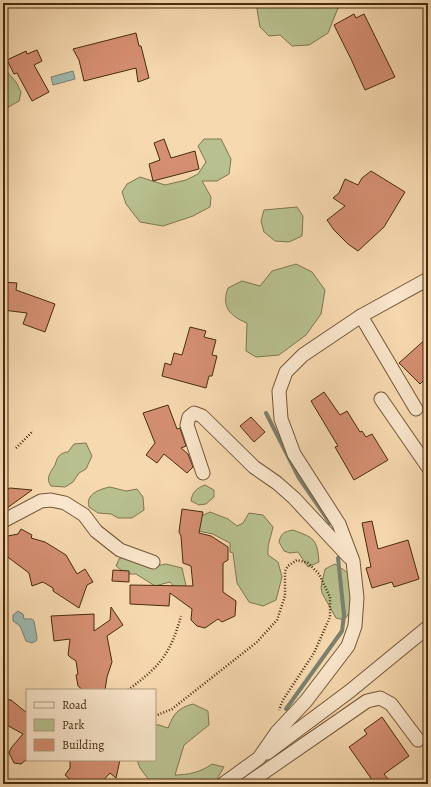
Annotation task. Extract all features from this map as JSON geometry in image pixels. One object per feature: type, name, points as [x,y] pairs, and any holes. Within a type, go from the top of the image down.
[{"type":"street","points":[[259,758],[277,732],[306,701],[348,646],[356,619],[357,598],[353,562],[339,524],[294,454],[281,419],[279,391],[286,372],[303,355],[361,316],[428,279]]},
{"type":"street","points":[[361,316],[416,409]]},
{"type":"street","points":[[381,399],[428,467]]},
{"type":"street","points":[[203,473],[187,425],[189,417],[194,413],[202,416],[254,467],[277,483],[294,498],[353,562]]},
{"type":"street","points":[[3,521],[41,501],[51,500],[65,503],[84,515],[96,531],[120,550],[153,562]]},
{"type":"street","points":[[223,784],[350,691],[428,627]]},
{"type":"street","points":[[247,784],[367,701],[374,699],[380,698],[391,704],[418,740]]},
{"type":"path","points":[[16,448],[33,431]]},
{"type":"path","points":[[156,716],[172,709],[257,642],[277,620],[285,596],[285,571],[288,566],[297,560],[308,563],[320,574],[330,597],[330,616],[314,653],[284,700],[276,716],[277,732]]},
{"type":"path","points":[[129,689],[150,673],[164,658],[176,635],[181,616]]},
{"type":"green space","points":[[256,3],[347,3],[338,8],[328,33],[309,45],[292,46],[280,35],[269,36],[260,27]]},
{"type":"green space","points":[[3,67],[16,82],[21,92],[19,101],[5,109],[3,108]]},
{"type":"green space","points":[[204,139],[221,139],[231,159],[229,174],[217,181],[202,181],[211,197],[210,207],[193,216],[163,226],[140,222],[126,204],[122,192],[127,184],[140,177],[165,185],[186,180],[198,174],[206,162],[198,146]]},
{"type":"green space","points":[[297,207],[303,216],[302,236],[289,242],[275,241],[264,232],[261,221],[264,210]]},
{"type":"green space","points":[[296,264],[312,272],[325,290],[321,314],[306,335],[279,355],[256,357],[246,351],[247,323],[232,314],[226,306],[226,295],[228,288],[242,281],[260,286],[272,271]]},
{"type":"green space","points":[[86,443],[92,456],[86,469],[79,473],[73,482],[65,487],[51,486],[49,483],[50,473],[58,457],[62,453],[68,452],[74,444]]},
{"type":"green space","points":[[205,485],[214,490],[214,497],[206,504],[199,505],[191,501],[192,495],[195,491]]},
{"type":"green space","points":[[110,487],[126,491],[137,489],[143,497],[144,510],[132,518],[118,518],[111,514],[98,513],[89,507],[88,502],[91,495],[102,489]]},
{"type":"green space","points":[[210,512],[228,519],[237,526],[243,523],[249,513],[263,515],[273,527],[268,555],[278,562],[282,577],[276,600],[263,606],[249,602],[237,583],[233,553],[230,552],[230,543],[213,534],[194,530],[199,517]]},
{"type":"green space","points":[[293,530],[310,537],[313,540],[317,548],[319,562],[308,567],[298,552],[290,553],[284,551],[279,542],[281,537],[285,532]]},
{"type":"green space","points":[[126,555],[156,566],[166,564],[182,568],[186,586],[181,591],[177,590],[170,582],[155,586],[136,574],[126,574],[116,566],[119,559]]},
{"type":"green space","points":[[335,564],[348,573],[351,592],[351,611],[344,620],[336,618],[322,593],[321,587],[325,569]]},
{"type":"green space","points":[[193,704],[208,711],[209,725],[184,745],[175,775],[194,772],[212,764],[224,767],[214,784],[152,784],[140,768],[137,761],[156,761],[156,725],[168,728],[172,718],[180,709]]},
{"type":"water","points":[[73,71],[75,79],[53,85],[51,77]]},
{"type":"water","points":[[18,611],[23,614],[24,619],[32,619],[34,621],[37,638],[36,641],[32,643],[26,641],[20,626],[13,621],[13,615]]},
{"type":"building","points":[[354,14],[356,18],[364,14],[395,77],[365,90],[334,25]]},
{"type":"building","points":[[136,33],[149,78],[138,82],[136,68],[84,81],[79,60],[73,49]]},
{"type":"building","points":[[37,50],[42,61],[34,65],[49,92],[32,101],[17,73],[14,74],[7,60],[26,51],[27,54]]},
{"type":"building","points":[[164,139],[171,158],[195,151],[199,169],[153,181],[149,164],[160,160],[154,143]]},
{"type":"building","points":[[371,171],[405,192],[384,227],[358,251],[348,244],[334,230],[327,220],[345,206],[333,198],[339,193],[345,179],[358,185],[362,178]]},
{"type":"building","points":[[3,282],[17,283],[16,290],[55,304],[45,332],[23,324],[27,313],[3,310]]},
{"type":"building","points":[[190,327],[206,331],[204,337],[216,340],[212,355],[217,356],[212,376],[209,376],[206,388],[162,376],[165,363],[171,365],[174,353],[182,355]]},
{"type":"building","points":[[428,337],[428,376],[420,384],[399,363]]},
{"type":"building","points":[[324,392],[340,415],[347,411],[360,432],[362,431],[366,437],[372,434],[388,460],[354,480],[335,447],[338,446],[311,401]]},
{"type":"building","points":[[168,405],[177,429],[180,428],[186,446],[181,448],[188,454],[193,467],[187,473],[164,454],[157,463],[146,455],[155,443],[143,413]]},
{"type":"building","points":[[251,417],[265,432],[254,442],[240,426]]},
{"type":"building","points":[[10,488],[32,490],[3,511],[3,491]]},
{"type":"building","points":[[182,509],[203,512],[199,533],[211,536],[228,547],[228,560],[223,563],[223,592],[236,601],[235,616],[222,622],[218,619],[205,628],[197,626],[191,620],[192,609],[170,593],[169,606],[130,604],[130,585],[193,586],[191,566],[183,563],[181,536],[179,532]]},
{"type":"building","points":[[372,521],[378,549],[408,540],[419,579],[394,587],[392,582],[372,588],[366,568],[371,567],[362,523]]},
{"type":"building","points":[[21,529],[32,535],[31,538],[45,542],[66,555],[77,574],[85,569],[93,582],[87,585],[79,608],[53,591],[53,588],[43,582],[32,586],[29,573],[5,555],[3,547],[4,539],[8,536],[18,534]]},
{"type":"building","points":[[113,570],[129,571],[129,582],[112,581]]},
{"type":"building","points":[[111,607],[123,625],[107,636],[112,662],[105,689],[82,689],[78,686],[76,661],[68,655],[70,639],[54,641],[51,616],[94,614],[94,631],[110,620]]},
{"type":"building","points":[[3,699],[11,700],[26,712],[26,760],[21,764],[14,763],[9,753],[11,748],[23,734],[3,723]]},
{"type":"building","points":[[382,717],[409,756],[384,774],[392,784],[375,784],[349,747],[367,734],[364,730]]},
{"type":"building","points":[[70,761],[120,761],[116,778],[110,773],[100,784],[75,784],[65,775],[70,768]]},
{"type":"waterway","points":[[266,413],[299,478],[330,523]]},
{"type":"waterway","points":[[286,709],[342,631],[344,615],[338,558]]}]
